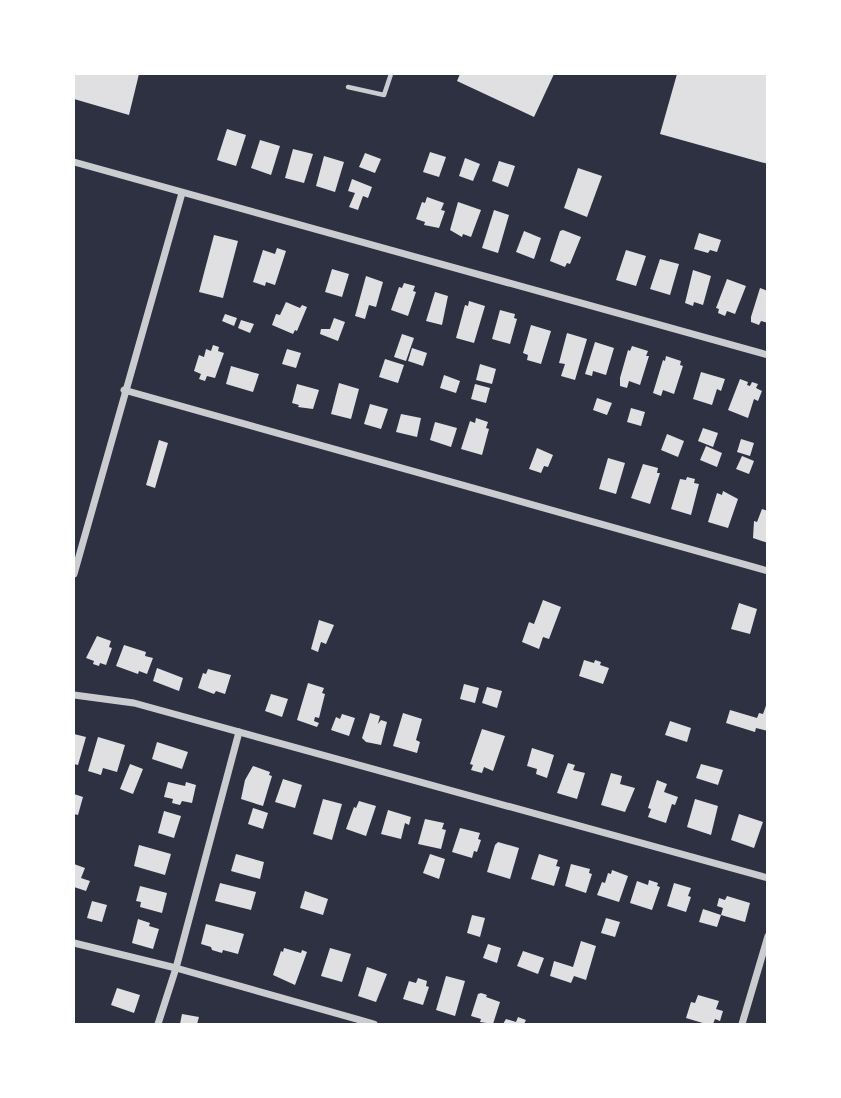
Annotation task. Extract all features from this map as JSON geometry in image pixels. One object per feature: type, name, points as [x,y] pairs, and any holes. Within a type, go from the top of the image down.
[{"type":"street","points":[[74,162],[768,355]]},
{"type":"street","points":[[74,574],[182,192]]},
{"type":"street","points":[[124,390],[768,571]]},
{"type":"street","points":[[74,695],[134,703],[768,878]]},
{"type":"street","points":[[158,1024],[176,968],[239,732]]},
{"type":"street","points":[[742,1024],[768,936]]},
{"type":"street","points":[[74,943],[176,968],[374,1024]]},
{"type":"lane","points":[[348,87],[384,96],[391,74]]},
{"type":"building","points":[[74,74],[139,74],[129,115],[74,99]]},
{"type":"building","points":[[460,74],[554,74],[534,117],[457,81]]},
{"type":"building","points":[[677,74],[768,74],[768,164],[660,134]]},
{"type":"building","points":[[227,129],[246,135],[236,166],[217,160]]},
{"type":"building","points":[[260,140],[280,146],[271,175],[251,168]]},
{"type":"building","points":[[293,149],[313,154],[304,183],[285,178]]},
{"type":"building","points":[[430,152],[446,157],[439,177],[423,172]]},
{"type":"building","points":[[365,153],[381,159],[375,173],[359,167]]},
{"type":"building","points":[[324,156],[344,162],[335,192],[316,186]]},
{"type":"building","points":[[465,158],[480,164],[473,181],[459,176]]},
{"type":"building","points":[[499,161],[515,166],[508,187],[492,181]]},
{"type":"building","points":[[578,168],[602,176],[587,217],[564,208]]},
{"type":"building","points":[[352,179],[372,187],[368,198],[363,196],[358,210],[349,207],[355,193],[348,191]]},
{"type":"building","points":[[427,197],[444,203],[441,210],[445,211],[439,228],[424,225],[425,222],[416,219],[422,202],[425,203]]},
{"type":"building","points":[[458,202],[481,210],[471,237],[463,234],[462,237],[450,230]]},
{"type":"building","points":[[494,210],[509,215],[498,253],[482,248]]},
{"type":"building","points":[[524,231],[541,238],[534,259],[516,252]]},
{"type":"building","points":[[560,231],[581,237],[570,264],[567,263],[565,267],[550,261]]},
{"type":"building","points":[[699,233],[721,240],[717,252],[710,250],[708,253],[694,249]]},
{"type":"building","points":[[214,235],[238,241],[223,298],[199,292]]},
{"type":"building","points":[[277,248],[286,251],[275,285],[266,282],[265,286],[253,282],[263,250],[275,254]]},
{"type":"building","points":[[626,250],[646,256],[636,286],[616,280]]},
{"type":"building","points":[[660,259],[679,264],[670,295],[650,289]]},
{"type":"building","points":[[332,269],[349,274],[342,297],[325,292]]},
{"type":"building","points":[[693,270],[711,276],[703,305],[685,303]]},
{"type":"building","points":[[366,276],[383,282],[376,307],[369,305],[365,319],[355,316]]},
{"type":"building","points":[[727,279],[746,286],[735,314],[727,311],[725,316],[718,313],[719,309],[716,308]]},
{"type":"building","points":[[404,283],[415,286],[413,291],[416,292],[408,316],[391,310],[399,287],[402,288]]},
{"type":"building","points":[[760,288],[768,291],[768,323],[761,321],[759,325],[751,322],[751,317]]},
{"type":"building","points":[[435,292],[448,296],[442,325],[426,321]]},
{"type":"building","points":[[469,301],[485,306],[474,343],[456,338],[465,305],[468,306]]},
{"type":"building","points":[[286,302],[300,308],[302,305],[307,307],[297,331],[293,334],[272,325],[276,314],[280,315]]},
{"type":"building","points":[[500,310],[515,314],[514,318],[517,319],[510,344],[492,339]]},
{"type":"building","points":[[225,314],[237,318],[234,326],[222,321]]},
{"type":"building","points":[[334,318],[345,322],[338,341],[320,334],[321,329],[330,329]]},
{"type":"building","points":[[241,320],[254,324],[250,333],[238,328]]},
{"type":"building","points":[[531,325],[551,331],[541,364],[527,360],[528,355],[523,353]]},
{"type":"building","points":[[567,333],[587,339],[575,380],[561,376],[565,364],[559,363]]},
{"type":"building","points":[[402,334],[414,338],[406,361],[394,357]]},
{"type":"building","points":[[595,342],[614,348],[606,375],[593,371],[592,376],[585,374]]},
{"type":"building","points":[[213,345],[224,353],[215,378],[207,376],[205,381],[199,379],[201,374],[194,371],[199,355],[204,357],[206,349],[211,351]]},
{"type":"building","points":[[632,346],[648,351],[646,356],[649,356],[640,385],[629,381],[627,388],[620,386],[620,378],[628,350],[630,351]]},
{"type":"building","points":[[412,348],[427,353],[423,366],[408,361]]},
{"type":"building","points":[[287,349],[301,353],[296,368],[282,364]]},
{"type":"building","points":[[666,356],[681,361],[680,365],[683,366],[674,394],[663,390],[661,396],[653,393]]},
{"type":"building","points":[[385,359],[404,365],[398,383],[379,377]]},
{"type":"building","points":[[480,364],[496,369],[492,384],[476,380]]},
{"type":"building","points":[[231,366],[259,374],[253,392],[226,384]]},
{"type":"building","points":[[701,372],[725,379],[721,391],[717,389],[712,405],[693,399]]},
{"type":"building","points":[[444,375],[460,381],[456,393],[440,388]]},
{"type":"building","points":[[740,379],[748,382],[747,385],[750,386],[752,382],[758,384],[756,388],[762,391],[758,401],[754,399],[748,418],[728,410]]},
{"type":"building","points":[[339,383],[359,389],[351,419],[331,414]]},
{"type":"building","points":[[297,384],[319,390],[313,409],[298,407],[299,405],[292,403]]},
{"type":"building","points":[[475,384],[490,388],[486,403],[471,399]]},
{"type":"building","points":[[597,398],[612,403],[607,415],[593,410]]},
{"type":"building","points":[[370,404],[388,409],[381,429],[364,424]]},
{"type":"building","points":[[631,408],[645,412],[641,426],[627,422]]},
{"type":"building","points":[[401,414],[421,418],[417,437],[396,432]]},
{"type":"building","points":[[476,418],[488,422],[486,428],[489,429],[482,455],[461,449],[470,421],[475,423]]},
{"type":"building","points":[[435,422],[457,428],[451,447],[430,440]]},
{"type":"building","points":[[703,428],[718,433],[713,447],[698,441]]},
{"type":"building","points":[[667,434],[684,441],[678,457],[661,450]]},
{"type":"building","points":[[741,439],[754,443],[750,456],[737,452]]},
{"type":"building","points":[[159,440],[168,443],[155,488],[146,485]]},
{"type":"building","points":[[706,446],[722,453],[717,467],[700,460]]},
{"type":"building","points":[[537,448],[553,455],[548,467],[544,466],[541,473],[529,469]]},
{"type":"building","points":[[742,456],[754,461],[749,474],[736,469]]},
{"type":"building","points":[[608,458],[625,463],[616,494],[599,489]]},
{"type":"building","points":[[643,464],[658,468],[657,473],[660,473],[650,504],[631,498]]},
{"type":"building","points":[[687,477],[695,479],[694,483],[699,484],[691,515],[671,509],[680,479],[686,480]]},
{"type":"building","points":[[723,491],[738,499],[728,528],[708,522],[717,493],[722,495]]},
{"type":"building","points":[[762,509],[768,511],[768,543],[753,538],[754,521],[757,522]]},
{"type":"building","points":[[543,600],[561,607],[549,639],[543,637],[539,649],[522,642],[529,622],[534,624]]},
{"type":"building","points":[[739,603],[757,609],[750,634],[731,629]]},
{"type":"building","points":[[319,620],[334,625],[326,644],[321,642],[318,652],[311,649]]},
{"type":"building","points":[[97,636],[111,641],[109,647],[112,648],[106,665],[93,664],[94,661],[86,658]]},
{"type":"building","points":[[124,645],[146,652],[145,656],[153,658],[147,674],[139,671],[138,674],[116,666]]},
{"type":"building","points":[[584,660],[594,663],[595,660],[609,668],[603,684],[579,676]]},
{"type":"building","points":[[157,668],[183,678],[179,691],[153,681]]},
{"type":"building","points":[[208,669],[231,675],[225,694],[216,691],[214,694],[198,688],[203,673],[206,674]]},
{"type":"building","points":[[308,683],[324,688],[319,718],[315,717],[314,721],[319,723],[317,727],[297,720]]},
{"type":"building","points":[[464,684],[479,688],[475,703],[460,699]]},
{"type":"building","points":[[487,687],[502,691],[497,708],[482,703]]},
{"type":"building","points":[[271,694],[288,699],[282,717],[265,711]]},
{"type":"building","points":[[768,700],[768,731],[756,728],[755,732],[726,723],[730,710],[757,718],[759,713],[763,714]]},
{"type":"building","points":[[370,713],[380,716],[378,724],[381,720],[387,722],[381,745],[366,742],[362,738]]},
{"type":"building","points":[[403,713],[422,719],[416,740],[420,742],[417,753],[393,746]]},
{"type":"building","points":[[342,714],[355,718],[349,736],[331,730],[336,717],[340,719]]},
{"type":"building","points":[[670,721],[691,728],[687,742],[665,735]]},
{"type":"building","points":[[482,729],[505,736],[493,771],[484,767],[482,773],[471,770],[473,765],[470,764]]},
{"type":"building","points":[[74,734],[86,737],[78,765],[74,764]]},
{"type":"building","points":[[98,737],[125,745],[117,772],[103,768],[101,775],[88,771]]},
{"type":"building","points":[[157,742],[188,752],[182,769],[152,759]]},
{"type":"building","points":[[532,748],[554,755],[547,778],[536,774],[537,769],[527,766]]},
{"type":"building","points":[[568,763],[575,765],[573,770],[585,773],[577,799],[557,793]]},
{"type":"building","points":[[130,764],[143,769],[133,794],[120,789]]},
{"type":"building","points":[[701,764],[723,770],[718,785],[696,778]]},
{"type":"building","points":[[253,766],[270,772],[269,775],[272,776],[263,806],[241,799],[245,780]]},
{"type":"building","points":[[611,773],[622,776],[620,784],[635,788],[625,812],[601,805]]},
{"type":"building","points":[[283,779],[302,785],[295,808],[275,802]]},
{"type":"building","points":[[657,780],[667,784],[664,792],[678,797],[675,805],[672,804],[666,823],[648,817],[651,809],[648,808]]},
{"type":"building","points":[[168,782],[185,786],[186,782],[196,785],[192,803],[182,801],[180,805],[172,803],[173,799],[164,797]]},
{"type":"building","points":[[74,794],[83,797],[78,815],[74,814]]},
{"type":"building","points":[[323,799],[342,804],[332,840],[313,834]]},
{"type":"building","points":[[695,799],[718,806],[711,835],[687,827]]},
{"type":"building","points":[[359,801],[376,806],[366,836],[346,829]]},
{"type":"building","points":[[253,808],[268,813],[263,829],[248,824]]},
{"type":"building","points":[[388,810],[411,817],[409,825],[405,823],[401,839],[381,834]]},
{"type":"building","points":[[164,811],[181,816],[174,838],[158,833]]},
{"type":"building","points":[[739,814],[763,822],[754,848],[731,840]]},
{"type":"building","points":[[425,819],[444,823],[442,829],[446,830],[441,849],[418,844]]},
{"type":"building","points":[[460,828],[480,833],[478,839],[481,840],[472,858],[452,852]]},
{"type":"building","points":[[498,842],[519,848],[510,879],[487,872]]},
{"type":"building","points":[[139,845],[171,854],[165,875],[134,866]]},
{"type":"building","points":[[236,854],[264,862],[260,879],[231,871]]},
{"type":"building","points":[[430,854],[445,859],[439,879],[423,873]]},
{"type":"building","points":[[539,854],[558,860],[556,866],[560,867],[554,886],[531,879]]},
{"type":"building","points":[[74,864],[85,868],[81,878],[90,881],[86,891],[74,887]]},
{"type":"building","points":[[571,864],[590,869],[589,873],[592,874],[586,893],[565,886]]},
{"type":"building","points":[[612,870],[628,876],[619,902],[597,895],[602,882],[605,883]]},
{"type":"building","points":[[649,880],[658,883],[657,886],[660,887],[652,910],[630,903],[637,881],[648,885]]},
{"type":"building","points":[[220,883],[256,892],[251,910],[215,901]]},
{"type":"building","points":[[674,883],[691,888],[686,912],[667,906]]},
{"type":"building","points":[[140,886],[167,893],[162,913],[140,907],[141,902],[136,901]]},
{"type":"building","points":[[305,891],[328,899],[323,915],[300,908]]},
{"type":"building","points":[[727,896],[750,903],[745,922],[721,915],[723,908],[717,906],[719,898],[725,900]]},
{"type":"building","points":[[92,901],[107,905],[102,922],[87,918]]},
{"type":"building","points":[[703,909],[721,915],[717,927],[699,922]]},
{"type":"building","points":[[472,915],[485,918],[480,937],[467,933]]},
{"type":"building","points":[[606,918],[620,922],[615,937],[601,933]]},
{"type":"building","points":[[138,919],[159,929],[153,949],[132,943]]},
{"type":"building","points":[[206,924],[244,934],[238,954],[223,950],[222,953],[201,944]]},
{"type":"building","points":[[581,941],[596,946],[586,980],[574,976],[571,983],[550,976],[554,961],[573,967]]},
{"type":"building","points":[[488,944],[501,948],[497,963],[483,958]]},
{"type":"building","points":[[284,948],[307,952],[295,985],[273,975]]},
{"type":"building","points":[[330,948],[351,954],[342,982],[321,976]]},
{"type":"building","points":[[523,951],[544,958],[538,974],[517,966]]},
{"type":"building","points":[[367,967],[387,974],[376,1002],[358,996]]},
{"type":"building","points":[[446,976],[465,981],[455,1016],[436,1010]]},
{"type":"building","points":[[418,978],[427,981],[426,986],[429,987],[423,1005],[403,999],[409,981],[416,983]]},
{"type":"building","points":[[117,988],[140,995],[134,1013],[111,1005]]},
{"type":"building","points":[[478,994],[500,1002],[493,1024],[480,1022],[481,1019],[471,1016]]},
{"type":"building","points":[[698,995],[719,1001],[716,1009],[723,1011],[720,1021],[715,1019],[713,1024],[706,1024],[686,1018],[691,1002],[695,1003]]},
{"type":"building","points":[[182,1014],[199,1017],[197,1024],[180,1024]]},
{"type":"building","points":[[518,1017],[526,1020],[524,1024],[503,1024],[506,1019],[516,1022]]}]
